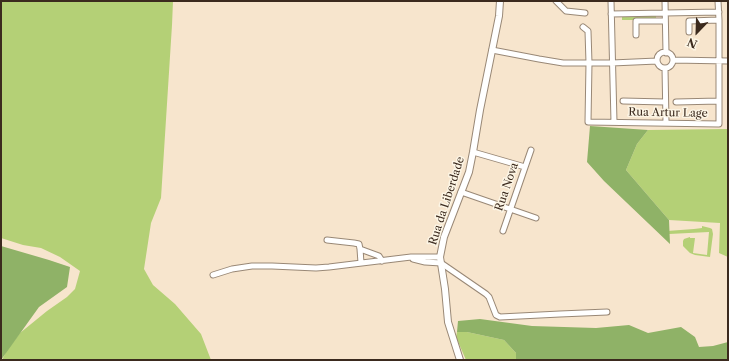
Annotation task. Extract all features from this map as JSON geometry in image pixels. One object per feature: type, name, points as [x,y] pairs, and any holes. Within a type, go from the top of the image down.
[{"type":"street","name":"Rua da Liberdade","points":[[460,360],[448,322],[445,289],[440,260],[444,237],[469,172],[499,16],[500,1]]},
{"type":"street","points":[[556,1],[566,11],[585,13]]},
{"type":"street","points":[[610,1],[614,122]]},
{"type":"street","points":[[665,1],[666,53]]},
{"type":"street","name":"Rua Artur Lage","points":[[589,63],[588,122],[719,124],[718,1]]},
{"type":"street","points":[[611,14],[719,12]]},
{"type":"street","points":[[689,32],[689,21],[719,20]]},
{"type":"street","points":[[636,35],[636,21],[665,21]]},
{"type":"street","points":[[583,27],[588,31],[589,63]]},
{"type":"street","points":[[492,50],[563,63],[658,61]]},
{"type":"street","points":[[666,53],[671,55],[673,60],[671,66],[665,68],[658,64],[658,56],[666,53]]},
{"type":"street","points":[[673,60],[728,61]]},
{"type":"street","points":[[665,68],[666,122]]},
{"type":"street","points":[[623,101],[665,102]]},
{"type":"street","points":[[676,102],[719,101]]},
{"type":"street","name":"Rua Nova","points":[[503,231],[531,150]]},
{"type":"street","points":[[473,152],[525,167]]},
{"type":"street","points":[[461,192],[536,218]]},
{"type":"street","points":[[327,240],[354,242],[359,244],[361,263]]},
{"type":"street","points":[[360,249],[379,256],[382,261]]},
{"type":"street","points":[[213,275],[232,269],[252,266],[321,268],[409,258],[425,262],[440,260],[486,294],[489,297],[496,315],[500,317],[607,312]]},
{"type":"green space","points":[[1,1],[173,1],[161,198],[151,223],[144,269],[153,285],[175,304],[201,334],[211,360],[2,360],[7,350],[20,333],[67,297],[75,289],[80,271],[60,257],[41,248],[23,245],[1,238]]},
{"type":"green space","points":[[622,15],[656,15],[656,20],[622,20]]},
{"type":"green space","points":[[590,126],[648,130],[637,144],[626,170],[669,220],[670,244],[604,181],[587,162]]},
{"type":"green space","points":[[728,129],[728,257],[719,253],[720,223],[669,220],[626,170],[637,144],[648,130]]},
{"type":"green space","points":[[702,226],[712,229],[713,234],[710,257],[690,253],[683,246],[684,239],[690,237],[695,238],[693,253],[707,255],[709,232],[669,234],[667,231],[702,228]]},
{"type":"green space","points":[[1,246],[70,267],[67,287],[39,307],[1,360]]},
{"type":"green space","points":[[480,319],[532,326],[596,328],[629,325],[648,333],[681,327],[695,337],[699,347],[713,346],[728,342],[728,360],[516,360],[516,353],[504,340],[467,332],[457,332],[458,321]]},
{"type":"green space","points":[[457,332],[467,332],[504,340],[516,353],[516,360],[466,360],[456,337]]}]
